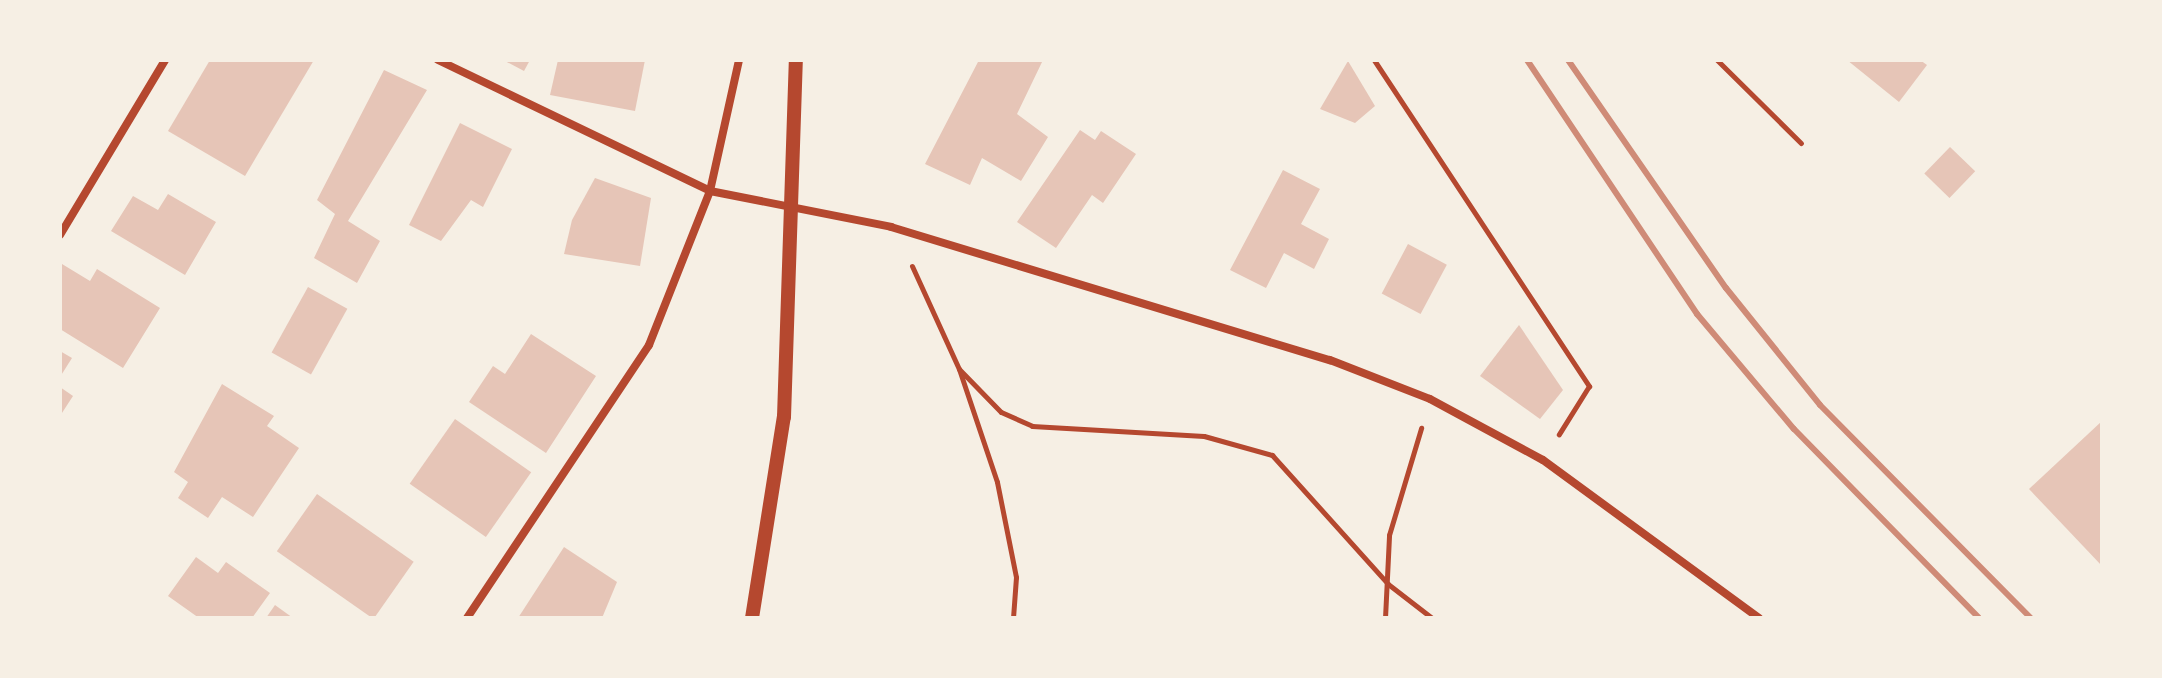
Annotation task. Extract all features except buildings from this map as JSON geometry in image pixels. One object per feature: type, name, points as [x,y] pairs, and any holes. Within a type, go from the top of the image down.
[{"type":"street","points":[[60,235],[165,60]]},
{"type":"street","points":[[438,60],[710,191],[793,205],[891,227],[1330,360],[1430,399],[1543,460],[1759,618]]},
{"type":"street","points":[[467,618],[649,345],[710,191],[739,60]]},
{"type":"street","points":[[752,618],[784,417],[796,60]]},
{"type":"path","points":[[1374,60],[1589,386],[1543,460]]},
{"type":"path","points":[[1717,60],[1801,143]]},
{"type":"path","points":[[891,227],[959,369],[1009,529],[1013,618]]},
{"type":"path","points":[[959,369],[1001,412],[1032,426],[1204,436],[1272,455],[1388,584],[1432,618]]},
{"type":"path","points":[[1385,618],[1389,535],[1430,399]]},
{"type":"railway","points":[[1527,60],[1697,314],[1794,429],[1979,618]]},
{"type":"railway","points":[[1568,60],[1726,288],[1820,405],[2031,618]]}]
